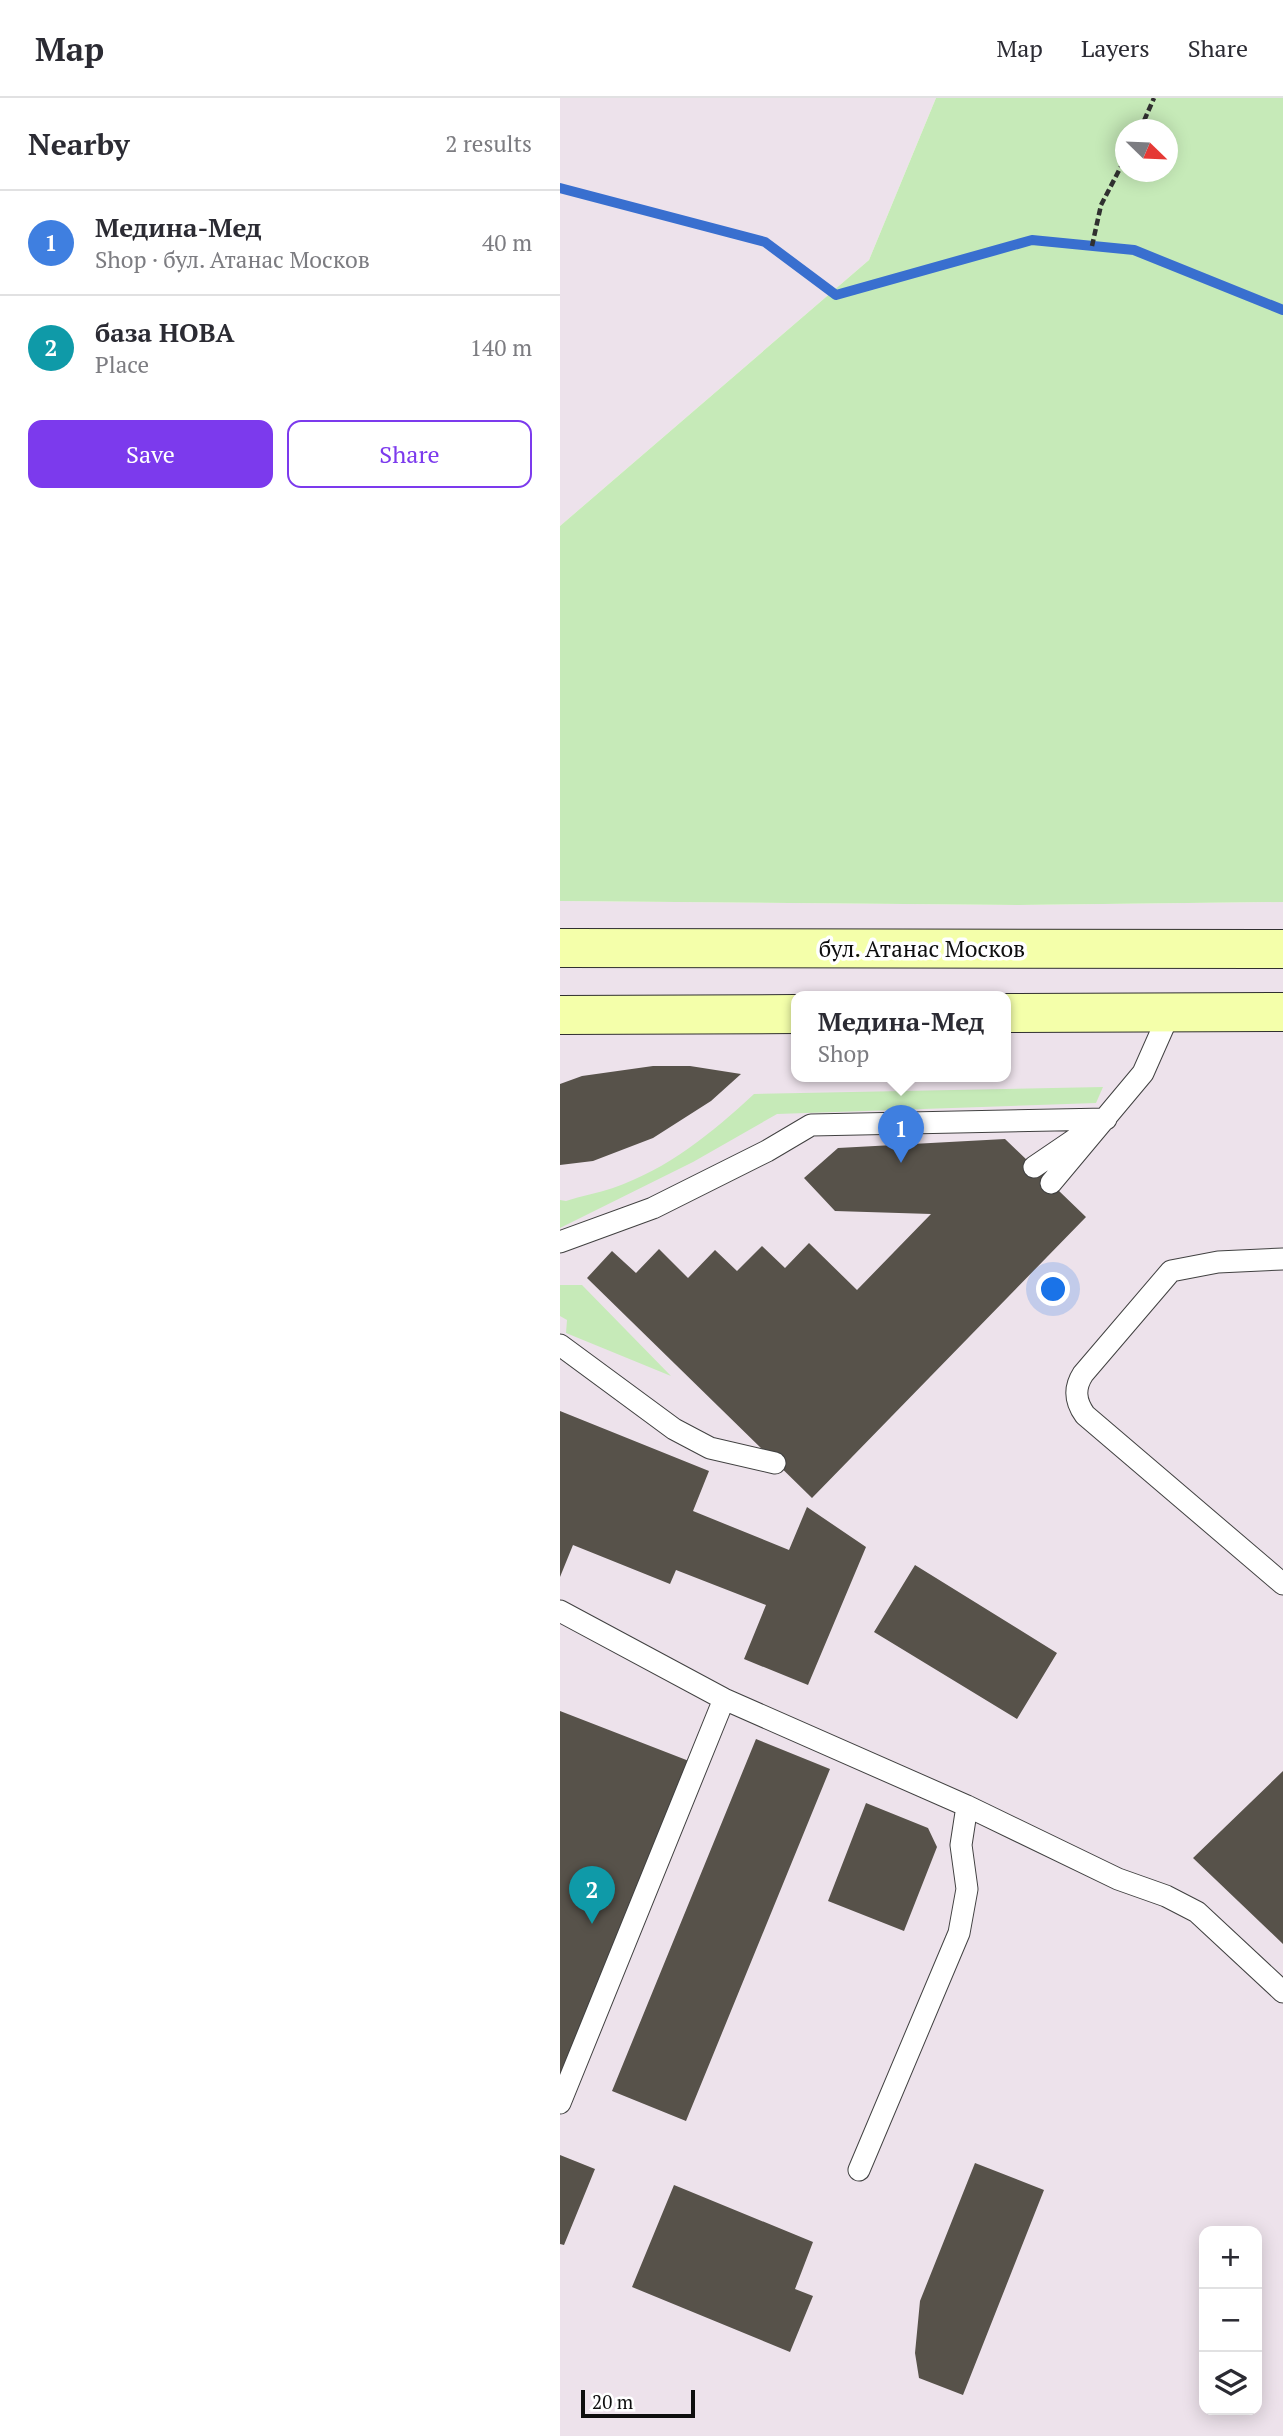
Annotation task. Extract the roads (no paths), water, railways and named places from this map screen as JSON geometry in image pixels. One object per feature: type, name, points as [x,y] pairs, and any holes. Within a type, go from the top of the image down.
[{"type":"main road","name":"бул. Атанас Москов","points":[[560,948],[1283,949]]},
{"type":"main road","points":[[1011,1013],[1283,1012]]},
{"type":"main road","points":[[560,1041],[619,1014]]},
{"type":"main road","points":[[560,1015],[791,1014]]},
{"type":"lane","points":[[1051,1184],[1143,1073],[1170,1012]]},
{"type":"lane","points":[[1034,1167],[1106,1119]]},
{"type":"lane","points":[[560,1242],[653,1208],[767,1151],[811,1125],[1106,1119]]},
{"type":"lane","points":[[1283,1259],[1217,1262],[1171,1271],[1083,1374],[1076,1391],[1079,1407],[1085,1415],[1283,1584]]},
{"type":"lane","points":[[560,1345],[674,1429],[710,1448],[775,1463]]},
{"type":"lane","points":[[633,1399],[717,1439],[757,1444]]},
{"type":"lane","points":[[560,1611],[724,1699],[967,1806],[1118,1879],[1166,1896],[1197,1912],[1283,1992]]},
{"type":"lane","points":[[560,2103],[724,1699]]},
{"type":"lane","points":[[859,2170],[959,1933],[967,1889],[961,1845],[967,1806]]},
{"type":"waterway","points":[[560,188],[765,242],[836,295],[1032,240],[1134,250],[1283,310]]},
{"type":"place","name":"Медина-Мед","points":[[901,1163]]},
{"type":"place","name":"база НОВА","points":[[592,1924]]}]
